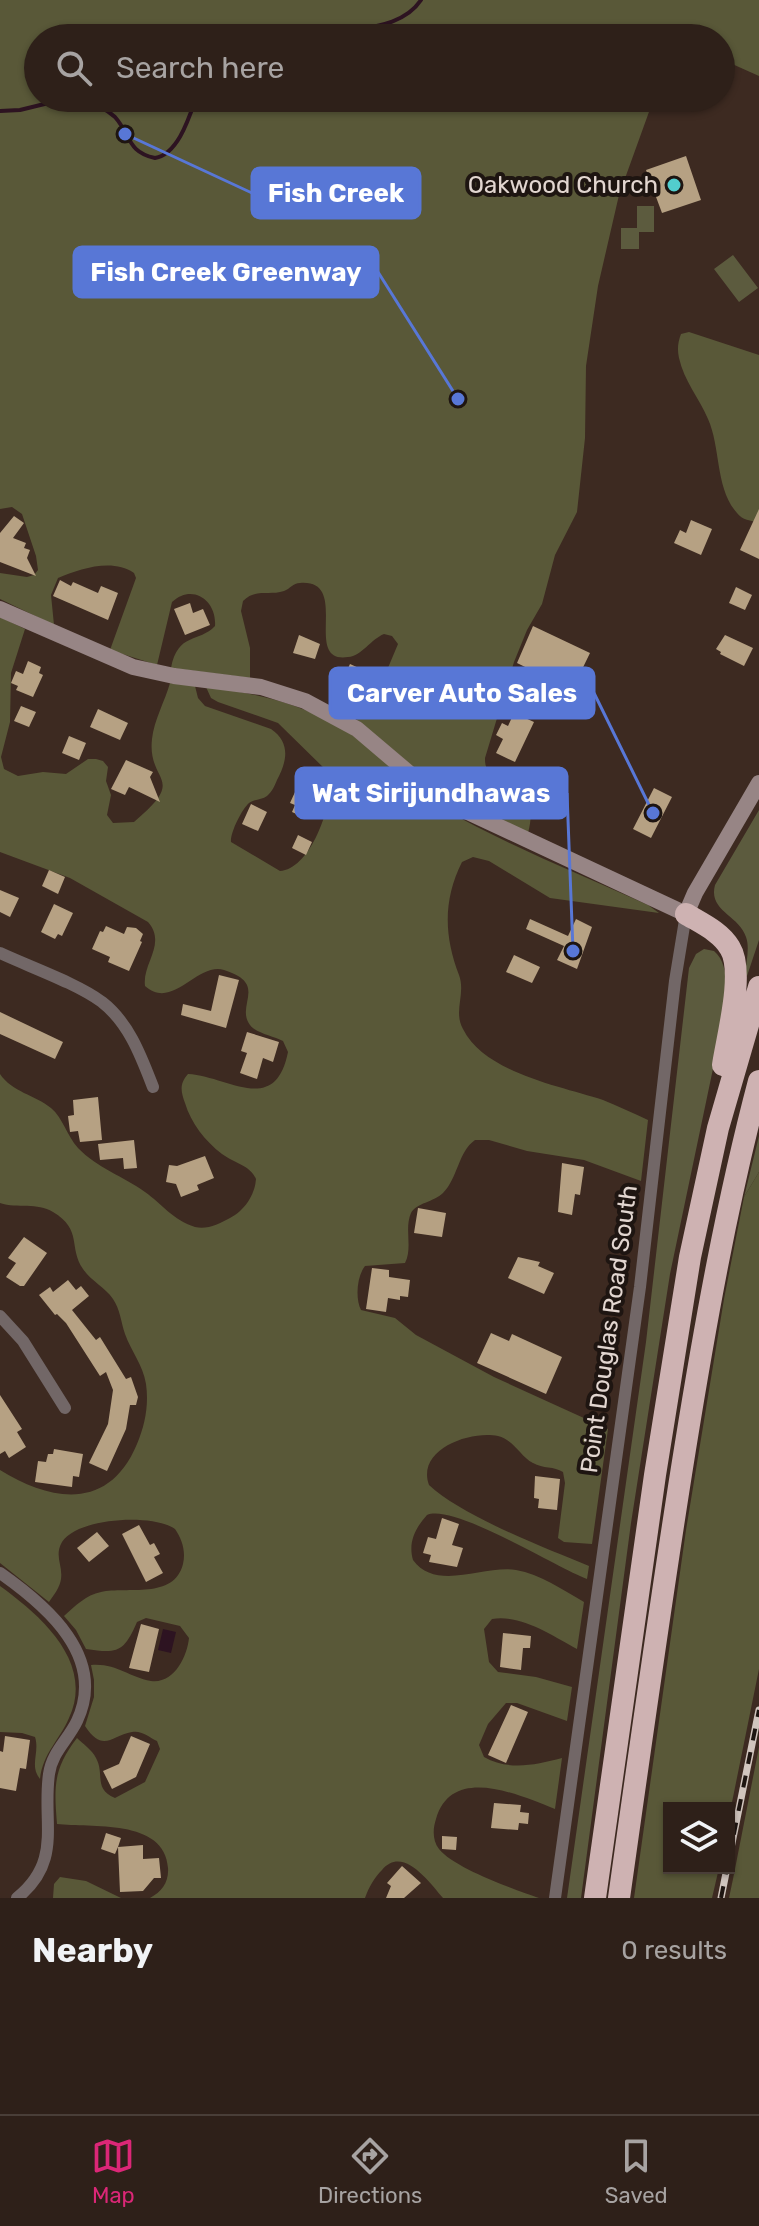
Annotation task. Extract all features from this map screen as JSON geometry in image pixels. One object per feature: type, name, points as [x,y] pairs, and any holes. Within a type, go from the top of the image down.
[{"type":"highway","points":[[595,1898],[655,1475],[729,1029],[735,967],[733,953],[727,943],[686,914]]},
{"type":"highway","points":[[701,1201],[730,1084],[759,987]]},
{"type":"highway","points":[[619,1898],[699,1364],[726,1215],[759,1081]]},
{"type":"street","points":[[0,609],[133,667],[164,675],[261,687],[305,701],[347,722],[423,785],[455,806],[686,914]]},
{"type":"street","name":"Point Douglas Road South","points":[[555,1898],[640,1287],[686,914],[759,783]]},
{"type":"street","points":[[0,953],[106,1005],[133,1041],[153,1087]]},
{"type":"street","points":[[0,1316],[26,1345],[65,1408]]},
{"type":"street","points":[[0,1573],[63,1627],[77,1650],[84,1673],[85,1692],[78,1719],[52,1760],[48,1786],[49,1837],[43,1867],[17,1898]]},
{"type":"shaded area","points":[[0,0],[759,0],[759,76],[735,65],[735,24],[24,24],[24,112],[649,112],[619,195],[598,286],[586,366],[585,438],[577,512],[555,555],[542,604],[514,662],[485,758],[487,770],[521,793],[528,802],[531,814],[528,833],[461,801],[423,775],[355,718],[377,694],[398,644],[392,636],[384,634],[353,656],[335,656],[328,648],[323,594],[315,585],[298,583],[284,591],[258,593],[243,601],[241,611],[250,648],[250,678],[171,668],[174,657],[184,643],[215,626],[215,617],[208,602],[195,594],[187,594],[172,602],[157,665],[110,650],[136,578],[134,573],[125,569],[96,566],[58,578],[51,595],[54,625],[0,599],[0,573],[27,577],[38,570],[22,514],[12,507],[0,509]]},
{"type":"shaded area","points":[[637,206],[654,206],[654,232],[639,232],[639,249],[621,249],[621,228],[637,228]]},
{"type":"shaded area","points":[[733,255],[758,288],[739,302],[714,269]]},
{"type":"shaded area","points":[[689,332],[759,355],[759,522],[739,515],[725,492],[712,430],[679,358],[681,334]]},
{"type":"shaded area","points":[[0,617],[25,629],[11,673],[10,722],[1,757],[4,769],[18,776],[43,772],[66,774],[88,759],[103,761],[108,767],[106,781],[111,795],[107,815],[113,823],[134,822],[159,796],[162,780],[152,754],[155,725],[170,683],[195,686],[198,698],[205,706],[271,729],[284,746],[283,766],[273,788],[267,796],[246,806],[234,827],[231,842],[280,871],[302,859],[325,815],[329,773],[278,723],[218,702],[211,698],[206,687],[230,690],[276,700],[319,716],[359,739],[417,791],[444,809],[519,847],[648,905],[659,913],[550,898],[489,861],[473,857],[462,862],[451,890],[448,932],[461,982],[459,1016],[463,1029],[488,1057],[506,1067],[525,1076],[603,1100],[648,1120],[641,1181],[584,1160],[527,1151],[489,1140],[475,1140],[465,1151],[443,1193],[411,1213],[405,1263],[365,1266],[358,1287],[361,1310],[395,1318],[416,1335],[494,1377],[608,1429],[592,1544],[564,1542],[558,1538],[565,1483],[563,1472],[533,1463],[504,1438],[487,1435],[461,1439],[438,1452],[430,1461],[427,1472],[429,1485],[462,1508],[589,1566],[587,1579],[459,1518],[427,1515],[412,1542],[413,1560],[434,1574],[447,1576],[516,1570],[543,1579],[584,1602],[577,1649],[536,1627],[514,1620],[492,1619],[484,1629],[489,1662],[498,1672],[536,1677],[572,1687],[567,1721],[517,1703],[506,1703],[488,1724],[479,1745],[484,1757],[503,1764],[532,1764],[562,1758],[555,1809],[506,1792],[471,1788],[456,1792],[444,1802],[434,1826],[435,1842],[439,1849],[458,1864],[539,1898],[443,1898],[415,1869],[398,1862],[390,1863],[379,1873],[365,1898],[150,1898],[164,1886],[168,1873],[164,1852],[154,1841],[124,1829],[57,1824],[55,1799],[59,1769],[77,1738],[94,1755],[102,1786],[115,1798],[145,1782],[160,1749],[157,1741],[139,1732],[107,1741],[91,1734],[85,1726],[94,1697],[91,1665],[108,1666],[143,1679],[159,1681],[178,1668],[189,1638],[180,1626],[146,1618],[137,1622],[128,1640],[119,1649],[86,1649],[64,1616],[96,1593],[148,1589],[170,1583],[178,1575],[184,1554],[175,1529],[164,1524],[116,1520],[83,1528],[62,1542],[59,1552],[60,1582],[49,1602],[0,1563],[0,1470],[39,1489],[59,1494],[95,1490],[111,1481],[125,1466],[142,1430],[147,1400],[140,1364],[125,1334],[117,1307],[110,1295],[83,1269],[68,1225],[47,1209],[0,1203],[0,1074],[11,1085],[51,1108],[85,1155],[145,1192],[180,1220],[204,1228],[240,1211],[251,1197],[256,1179],[246,1167],[216,1149],[199,1131],[184,1099],[183,1081],[188,1074],[248,1088],[261,1088],[273,1083],[282,1072],[288,1052],[283,1041],[250,1025],[246,1017],[248,988],[237,976],[214,969],[175,990],[155,992],[145,986],[155,946],[153,930],[148,922],[70,878],[0,852]]},
{"type":"shaded area","points":[[759,810],[759,940],[747,976],[746,937],[720,907],[714,894],[715,885]]},
{"type":"shaded area","points":[[704,949],[714,951],[723,965],[726,984],[723,1021],[670,1274],[631,1523],[581,1898],[567,1898],[646,1342],[689,968],[696,954]]},
{"type":"shaded area","points":[[759,1136],[759,1172],[744,1197]]},
{"type":"shaded area","points":[[759,1172],[759,1669],[732,1802],[663,1802],[663,1874],[718,1874],[712,1898],[634,1898],[686,1530],[744,1197]]},
{"type":"shaded area","points":[[0,1586],[46,1626],[69,1659],[75,1678],[75,1697],[69,1718],[48,1754],[40,1779],[35,1769],[35,1737],[0,1732]]},
{"type":"shaded area","points":[[163,1629],[176,1632],[171,1653],[158,1650]]},
{"type":"shaded area","points":[[759,1747],[759,1898],[729,1898]]},
{"type":"shaded area","points":[[60,1877],[86,1881],[121,1898],[53,1898],[54,1884]]},
{"type":"building","name":"Oakwood Church","points":[[686,156],[701,200],[662,213],[646,170]]},
{"type":"building","points":[[759,509],[759,559],[740,550]]},
{"type":"building","points":[[14,516],[24,523],[13,538],[26,543],[24,548],[30,550],[27,558],[36,576],[0,562],[0,533]]},
{"type":"building","points":[[691,520],[712,529],[701,555],[674,543],[680,530],[686,533]]},
{"type":"building","points":[[60,580],[98,593],[101,586],[118,593],[108,620],[53,596]]},
{"type":"building","points":[[736,587],[752,595],[745,610],[729,603]]},
{"type":"building","points":[[190,603],[193,613],[203,609],[210,625],[185,635],[174,609]]},
{"type":"building","points":[[533,626],[590,653],[572,690],[517,663]]},
{"type":"building","points":[[299,635],[320,644],[315,659],[293,653]]},
{"type":"building","points":[[725,635],[753,648],[744,666],[716,649]]},
{"type":"building","points":[[28,661],[41,667],[39,673],[43,675],[33,697],[16,690],[18,686],[11,683],[16,671],[23,674]]},
{"type":"building","points":[[350,664],[383,679],[375,694],[343,679]]},
{"type":"building","points":[[21,706],[36,712],[29,727],[14,721]]},
{"type":"building","points":[[98,709],[128,723],[120,740],[90,727]]},
{"type":"building","points":[[514,713],[534,722],[515,762],[496,753],[503,739],[496,735],[502,723],[508,726]]},
{"type":"building","points":[[69,736],[86,743],[79,760],[62,753]]},
{"type":"building","points":[[126,760],[153,772],[150,777],[160,802],[129,787],[125,795],[111,789]]},
{"type":"building","points":[[306,768],[328,778],[322,792],[317,790],[303,817],[292,812],[295,805],[290,803]]},
{"type":"building","points":[[654,788],[672,797],[651,838],[633,829]]},
{"type":"building","points":[[251,804],[267,812],[258,831],[242,824]]},
{"type":"building","points":[[298,835],[312,842],[306,855],[292,848]]},
{"type":"building","points":[[49,870],[65,877],[58,894],[42,886]]},
{"type":"building","points":[[0,890],[19,898],[10,917],[0,912]]},
{"type":"building","points":[[54,904],[73,913],[62,936],[58,934],[55,939],[41,932]]},
{"type":"building","points":[[530,919],[568,936],[576,919],[592,927],[577,969],[557,960],[564,946],[526,929]]},
{"type":"building","points":[[106,926],[124,934],[127,927],[136,928],[143,934],[129,971],[108,962],[110,957],[92,949],[100,931],[103,932]]},
{"type":"building","points":[[514,955],[540,967],[532,983],[506,972]]},
{"type":"building","points":[[219,975],[239,980],[226,1028],[181,1015],[183,1004],[211,1011]]},
{"type":"building","points":[[0,1012],[63,1042],[55,1059],[0,1034]]},
{"type":"building","points":[[247,1032],[279,1042],[273,1062],[263,1058],[257,1079],[240,1073],[247,1053],[241,1051]]},
{"type":"building","points":[[98,1097],[102,1140],[80,1142],[78,1131],[70,1132],[68,1116],[74,1115],[73,1100]]},
{"type":"building","points":[[134,1140],[137,1168],[124,1169],[123,1158],[100,1160],[98,1144]]},
{"type":"building","points":[[205,1156],[214,1178],[197,1185],[199,1190],[181,1197],[176,1184],[166,1182],[169,1165],[177,1166]]},
{"type":"building","points":[[562,1163],[584,1167],[580,1195],[575,1194],[572,1215],[558,1212]]},
{"type":"building","points":[[418,1208],[446,1213],[442,1237],[414,1233]]},
{"type":"building","points":[[24,1237],[47,1253],[24,1286],[20,1286],[6,1277],[16,1263],[8,1258]]},
{"type":"building","points":[[518,1257],[540,1262],[538,1266],[554,1273],[544,1294],[508,1278]]},
{"type":"building","points":[[372,1268],[389,1270],[389,1277],[410,1280],[408,1297],[400,1296],[400,1300],[388,1298],[386,1312],[366,1309]]},
{"type":"building","points":[[68,1280],[76,1290],[81,1286],[89,1296],[72,1310],[96,1340],[100,1337],[126,1379],[131,1377],[138,1397],[136,1405],[130,1405],[126,1429],[107,1471],[89,1463],[108,1424],[113,1390],[106,1372],[100,1376],[66,1323],[39,1295],[50,1287],[53,1292]]},
{"type":"building","points":[[491,1333],[509,1341],[512,1334],[562,1357],[546,1394],[477,1363]]},
{"type":"building","points":[[0,1395],[22,1429],[17,1432],[26,1447],[9,1458],[5,1451],[0,1454]]},
{"type":"building","points":[[54,1449],[83,1454],[79,1477],[73,1476],[72,1487],[35,1482],[38,1461],[46,1462],[48,1454],[53,1454]]},
{"type":"building","points":[[535,1476],[560,1479],[557,1510],[538,1508],[539,1499],[534,1498]]},
{"type":"building","points":[[442,1518],[459,1524],[452,1545],[463,1548],[457,1567],[429,1562],[431,1555],[423,1553],[428,1537],[436,1539]]},
{"type":"building","points":[[139,1525],[150,1545],[154,1543],[160,1554],[154,1557],[163,1573],[146,1582],[122,1534]]},
{"type":"building","points":[[97,1532],[109,1546],[89,1562],[77,1548]]},
{"type":"building","points":[[141,1624],[159,1629],[149,1672],[129,1668]]},
{"type":"building","points":[[503,1633],[531,1636],[530,1648],[523,1648],[521,1670],[500,1667]]},
{"type":"building","points":[[511,1705],[528,1712],[506,1763],[488,1755]]},
{"type":"building","points":[[5,1736],[30,1740],[26,1769],[20,1768],[16,1791],[0,1788],[0,1751],[3,1752]]},
{"type":"building","points":[[131,1736],[150,1744],[136,1777],[112,1789],[103,1771],[119,1764]]},
{"type":"building","points":[[494,1803],[521,1805],[520,1812],[529,1813],[528,1824],[519,1823],[518,1830],[491,1828]]},
{"type":"building","points":[[106,1833],[121,1838],[115,1854],[101,1849]]},
{"type":"building","points":[[442,1836],[457,1837],[456,1850],[442,1849]]},
{"type":"building","points":[[143,1845],[143,1859],[159,1858],[161,1878],[154,1878],[143,1891],[120,1892],[118,1847]]},
{"type":"building","points":[[402,1866],[421,1883],[404,1898],[386,1898],[391,1886],[387,1883]]},
{"type":"waterway","points":[[383,24],[401,18],[421,0]]},
{"type":"waterway","points":[[0,111],[24,109]]},
{"type":"waterway","points":[[108,112],[115,117],[139,152],[155,158],[176,143],[191,112]]},
{"type":"railway","points":[[735,1828],[759,1710]]},
{"type":"railway","points":[[721,1898],[726,1874]]},
{"type":"place","name":"Fish Creek","points":[[125,134]]},
{"type":"place","name":"Oakwood Church","points":[[674,185]]},
{"type":"place","name":"Fish Creek Greenway","points":[[458,399]]},
{"type":"place","name":"Carver Auto Sales","points":[[653,813]]},
{"type":"place","name":"Wat Sirijundhawas","points":[[573,951]]}]
